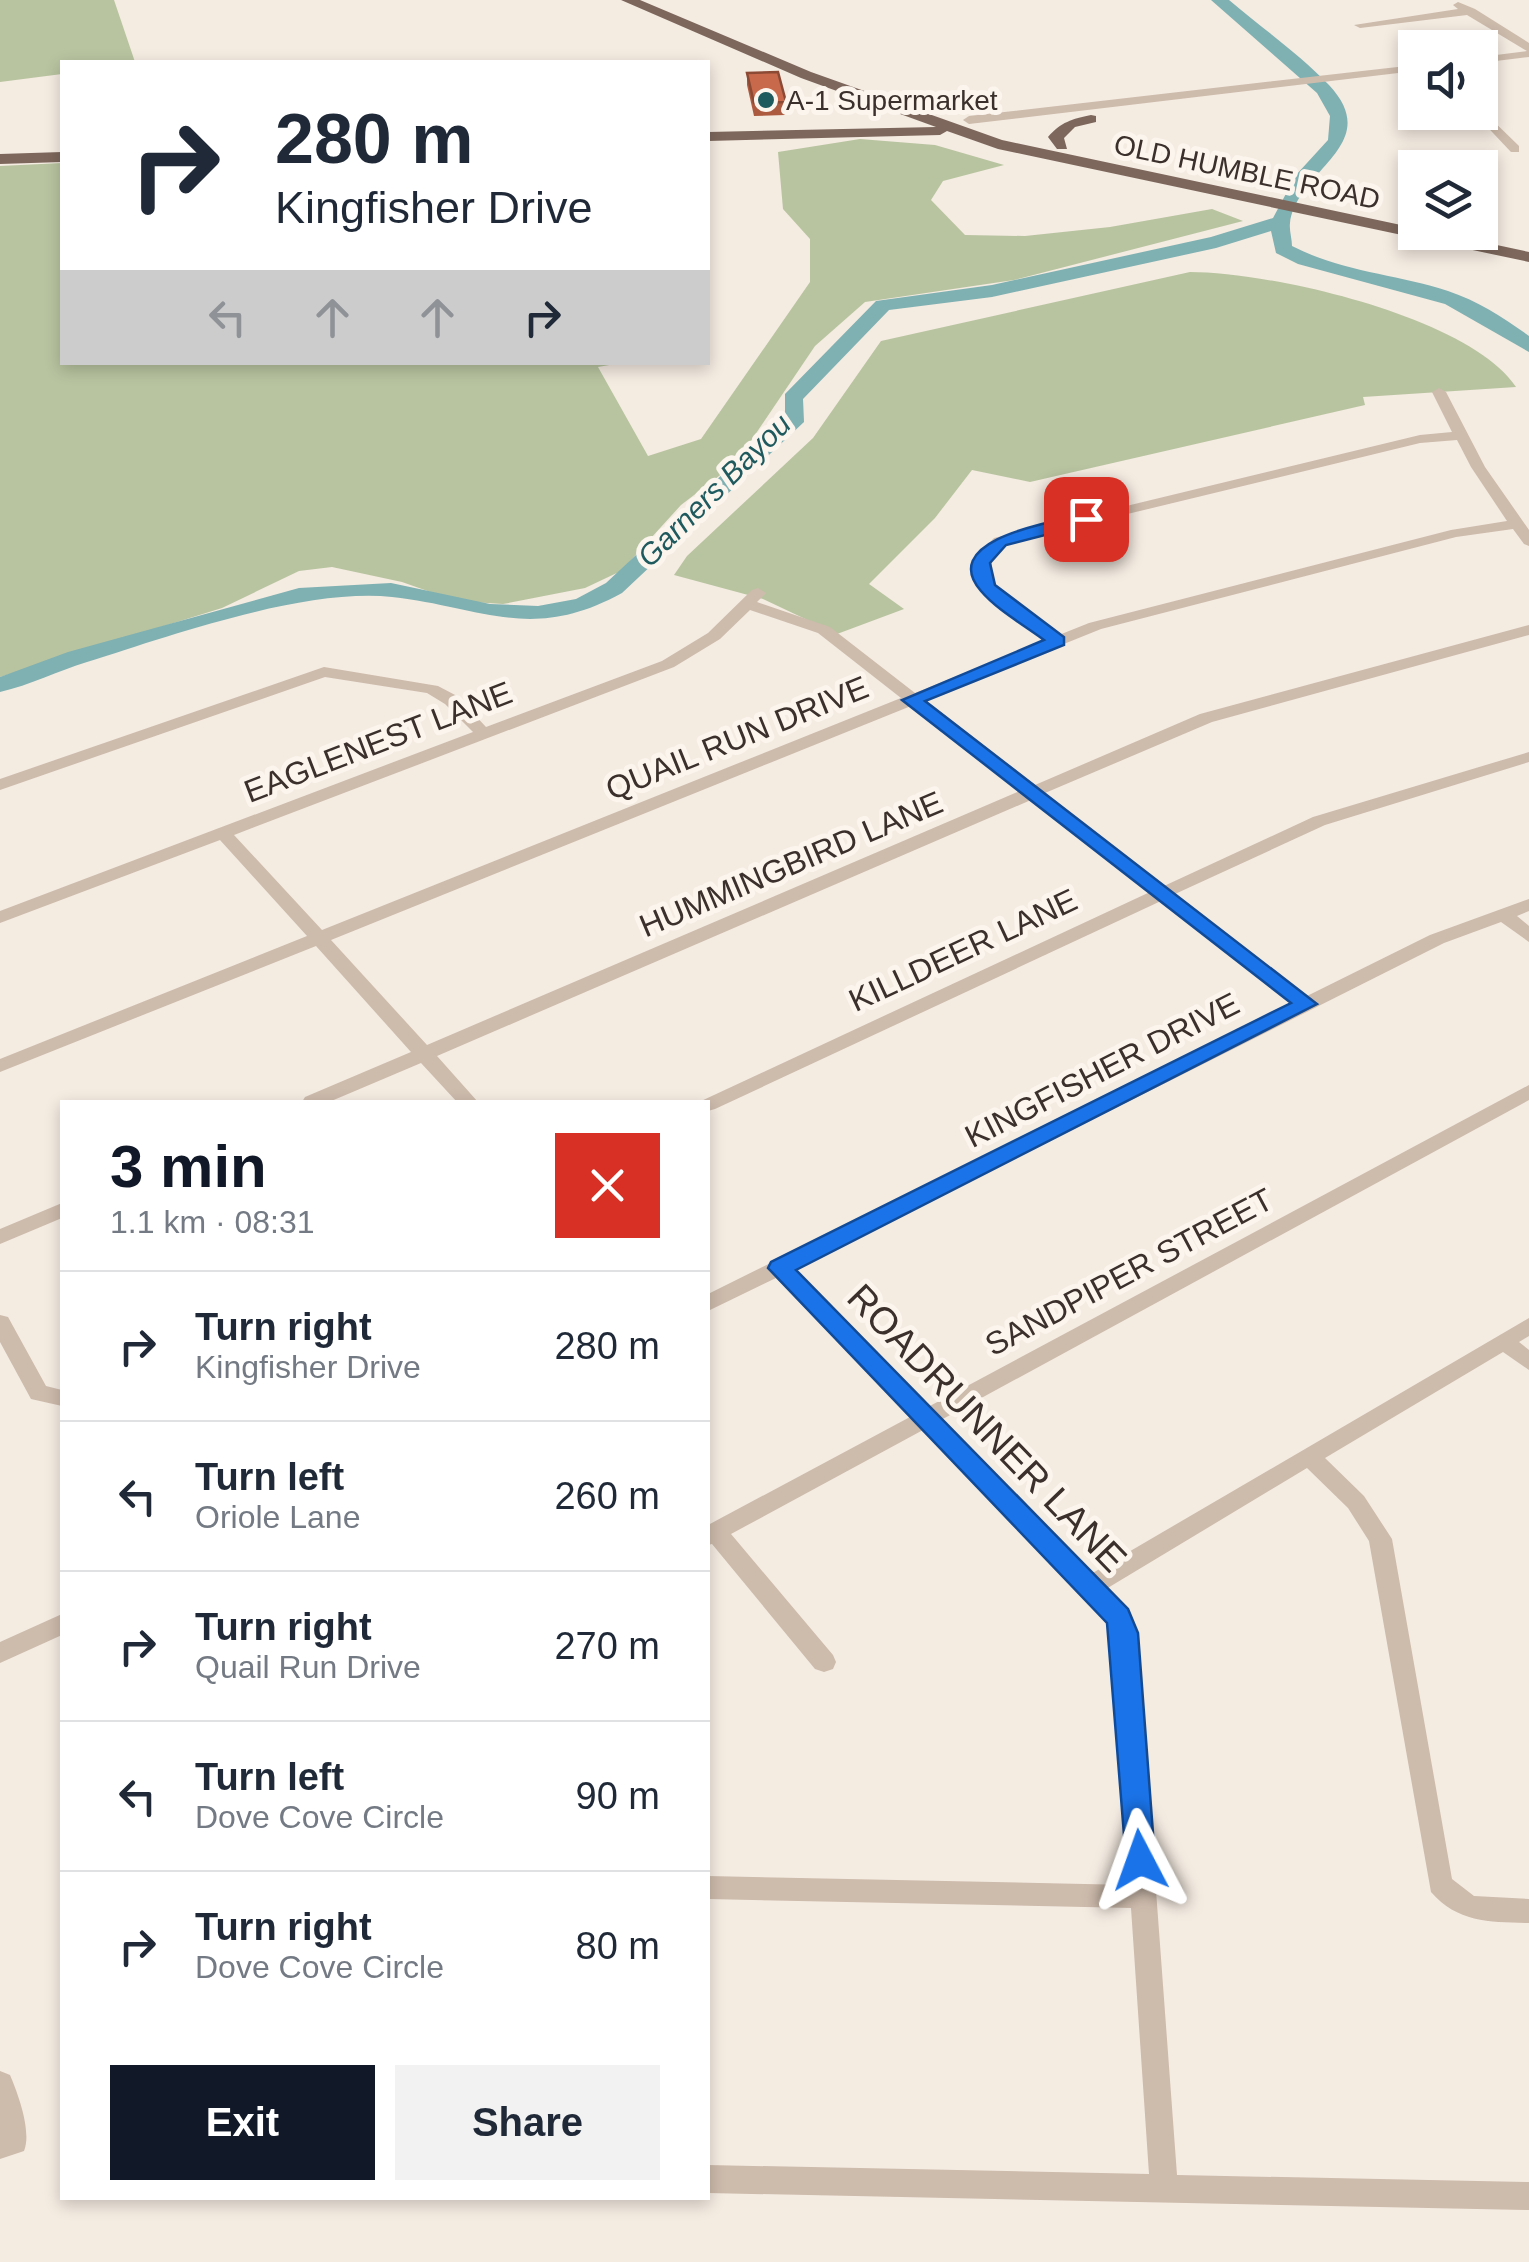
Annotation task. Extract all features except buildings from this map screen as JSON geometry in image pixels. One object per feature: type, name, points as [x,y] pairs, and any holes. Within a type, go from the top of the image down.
[{"type":"main road","points":[[628,0],[934,123]]},
{"type":"main road","points":[[647,8],[688,17],[963,125]]},
{"type":"main road","points":[[864,130],[878,118],[872,100]]},
{"type":"main road","points":[[1062,146],[1056,137],[1062,128],[1091,120]]},
{"type":"main road","name":"OLD HUMBLE ROAD","points":[[864,130],[934,123],[990,128],[1205,183]]},
{"type":"main road","name":"OLD HUMBLE ROAD","points":[[710,134],[963,125],[1033,153],[1205,183],[1523,249]]},
{"type":"main road","points":[[864,130],[1033,153]]},
{"type":"main road","points":[[0,160],[60,158]]},
{"type":"main road","name":"OLD HUMBLE ROAD","points":[[1332,210],[1398,219]]},
{"type":"main road","name":"OLD HUMBLE ROAD","points":[[1498,240],[1523,249]]},
{"type":"street","points":[[1450,0],[1529,51]]},
{"type":"street","points":[[1360,24],[1470,11]]},
{"type":"street","points":[[1498,57],[1529,51]]},
{"type":"street","points":[[963,125],[1398,70]]},
{"type":"street","points":[[990,128],[1091,120],[1217,92]]},
{"type":"street","points":[[1497,130],[1514,149]]},
{"type":"street","points":[[1439,392],[1461,435],[1529,541]]},
{"type":"street","points":[[1057,641],[997,597],[983,581],[981,562],[1000,541],[1420,439],[1461,435]]},
{"type":"street","name":"QUAIL RUN DRIVE","points":[[0,1066],[1057,641],[1197,598],[1456,533],[1516,524]]},
{"type":"street","name":"EAGLENEST LANE","points":[[0,917],[668,664],[714,636],[753,598],[824,630],[911,700]]},
{"type":"street","name":"HUMMINGBIRD LANE","points":[[317,1100],[1222,713],[1529,630]]},
{"type":"street","points":[[0,785],[324,672],[432,689],[450,700],[484,734]]},
{"type":"street","points":[[911,700],[1306,1004]]},
{"type":"street","name":"KILLDEER LANE","points":[[710,1103],[1319,821],[1529,757]]},
{"type":"street","points":[[223,833],[466,1100]]},
{"type":"street","name":"KINGFISHER DRIVE","points":[[710,1302],[1437,939],[1529,906]]},
{"type":"street","points":[[1503,914],[1529,936]]},
{"type":"street","name":"SANDPIPER STREET","points":[[712,1534],[1529,1092]]},
{"type":"street","points":[[0,1236],[60,1211]]},
{"type":"street","name":"ROADRUNNER LANE","points":[[780,1268],[1090,1586],[1118,1617],[1125,1633],[1164,2187]]},
{"type":"street","points":[[0,1322],[39,1393],[58,1399]]},
{"type":"street","points":[[1090,1586],[1529,1326]]},
{"type":"street","points":[[1504,1341],[1529,1362]]},
{"type":"street","points":[[1310,1456],[1356,1502],[1380,1538],[1440,1884],[1454,1902],[1476,1910],[1529,1911]]},
{"type":"street","points":[[712,1534],[824,1662]]},
{"type":"street","points":[[0,1653],[60,1625]]},
{"type":"street","points":[[710,1888],[1143,1897]]},
{"type":"street","points":[[0,2084],[7,2144]]},
{"type":"street","points":[[710,2179],[1529,2196]]},
{"type":"green space","points":[[0,0],[114,0],[134,60],[60,60],[60,74],[0,82]]},
{"type":"green space","points":[[860,139],[935,145],[1004,165],[943,181],[931,200],[965,235],[1025,236],[1110,227],[1212,209],[1243,221],[1014,280],[865,302],[815,346],[736,463],[681,505],[621,571],[585,588],[503,604],[456,601],[402,582],[332,567],[299,571],[222,608],[0,677],[0,166],[60,163],[60,365],[610,365],[598,367],[648,456],[701,439],[810,282],[810,239],[783,209],[778,152]]},
{"type":"green space","points":[[1190,272],[1269,280],[1366,303],[1457,340],[1492,362],[1516,387],[1363,397],[1365,405],[1030,482],[972,470],[935,518],[869,584],[904,609],[837,634],[763,599],[674,575],[687,556],[813,438],[881,341]]},
{"type":"waterway","name":"Garners Bayou","points":[[1219,0],[1324,90],[1339,116],[1337,141],[1303,179],[1280,222]]},
{"type":"waterway","name":"Garners Bayou","points":[[0,685],[77,657],[299,595],[391,590],[490,611],[538,613],[583,605],[614,588],[796,417],[792,398],[883,305],[992,291],[1216,242],[1280,222]]},
{"type":"waterway","points":[[1280,222],[1283,249],[1305,260],[1344,274],[1452,300],[1487,317],[1529,346]]},
{"type":"place","name":"A-1 Supermarket","points":[[766,100]]},
{"type":"route","points":[[1086,519],[1000,541],[981,562],[980,574],[988,588],[1057,641],[911,700],[1306,1004],[780,1268],[1118,1617],[1125,1633],[1140,1860]]}]
